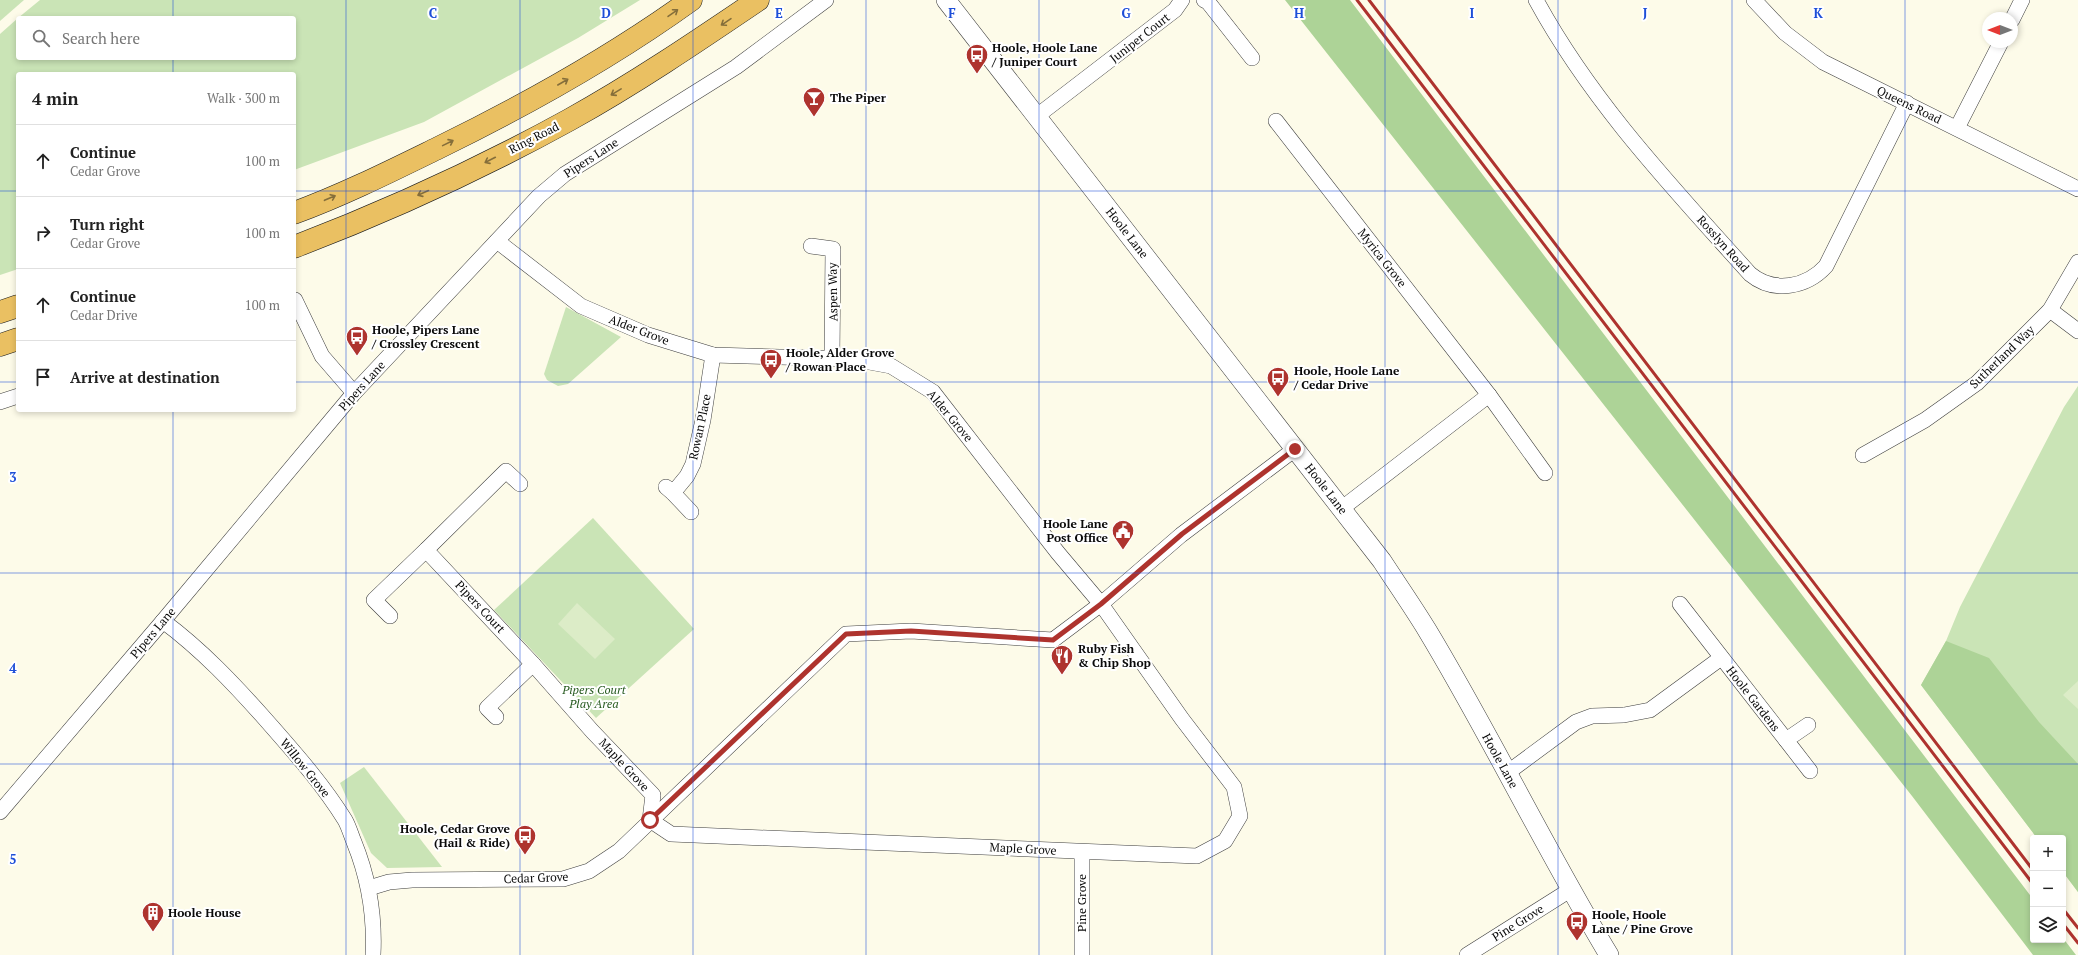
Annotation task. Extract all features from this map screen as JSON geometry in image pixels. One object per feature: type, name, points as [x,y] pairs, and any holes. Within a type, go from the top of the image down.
[{"type":"highway","points":[[296,212],[388,173],[504,115],[585,69],[691,0]]},
{"type":"highway","name":"Ring Road","points":[[296,246],[364,220],[444,184],[569,120],[656,68],[758,0]]},
{"type":"highway","points":[[0,312],[16,307]]},
{"type":"highway","points":[[0,345],[16,340]]},
{"type":"street","name":"Pipers Lane","points":[[0,812],[163,621],[354,393],[539,196],[565,174],[736,67],[826,0]]},
{"type":"street","name":"Hoole Lane","points":[[946,0],[1382,562],[1427,630],[1570,890],[1609,955]]},
{"type":"street","name":"Juniper Court","points":[[1037,116],[1175,10],[1182,0]]},
{"type":"street","points":[[1204,0],[1208,2],[1252,58]]},
{"type":"street","name":"Rosslyn Road","points":[[1536,0],[1582,75],[1622,128],[1750,274],[1766,283],[1783,286],[1804,283],[1819,273],[1826,266],[1907,103]]},
{"type":"street","name":"Queens Road","points":[[1754,0],[1776,25],[1810,53],[1852,77],[2078,189]]},
{"type":"street","points":[[2016,12],[2022,0]]},
{"type":"street","points":[[1957,128],[1998,48]]},
{"type":"street","name":"Myrica Grove","points":[[1276,121],[1489,395],[1546,473]]},
{"type":"street","name":"Alder Grove","points":[[497,241],[581,306],[648,335],[713,355],[853,359],[891,366],[933,392],[1058,553],[1101,604]]},
{"type":"street","name":"Aspen Way","points":[[811,246],[833,249],[832,358]]},
{"type":"street","name":"Sutherland Way","points":[[1863,455],[1925,420],[1977,383],[2050,310],[2078,262]]},
{"type":"street","points":[[296,300],[322,356],[354,393]]},
{"type":"street","points":[[2050,310],[2078,331]]},
{"type":"street","name":"Rowan Place","points":[[691,512],[670,490],[687,476],[693,464],[703,420],[713,355]]},
{"type":"street","points":[[1341,509],[1489,395]]},
{"type":"street","points":[[0,402],[16,397]]},
{"type":"street","name":"Cedar Grove","points":[[369,888],[389,882],[563,879],[578,876],[601,864],[619,851],[846,634],[911,631],[1053,640],[1101,604],[1182,534],[1295,449]]},
{"type":"street","points":[[390,616],[374,600],[506,471],[520,484]]},
{"type":"street","name":"Pipers Court","points":[[426,550],[533,664],[592,731]]},
{"type":"street","name":"Maple Grove","points":[[592,731],[653,795],[650,820],[671,834],[1197,856],[1225,841],[1240,816],[1234,787],[1182,719],[1101,604]]},
{"type":"street","name":"Hoole Gardens","points":[[1680,604],[1810,771]]},
{"type":"street","name":"Willow Grove","points":[[163,621],[209,659],[312,773],[346,821],[362,861],[369,888],[373,916],[373,955]]},
{"type":"street","name":"Hoole Gardens","points":[[1507,773],[1576,722],[1592,716],[1624,715],[1650,710],[1721,658]]},
{"type":"street","points":[[496,717],[487,708],[533,664]]},
{"type":"street","name":"Hoole Gardens","points":[[1786,740],[1808,725]]},
{"type":"street","name":"Pine Grove","points":[[1082,852],[1082,955]]},
{"type":"street","name":"Pine Grove","points":[[1467,955],[1570,890]]},
{"type":"green space","points":[[0,0],[24,0],[0,21]]},
{"type":"green space","points":[[40,0],[640,0],[578,38],[424,122],[296,169],[296,72],[16,72],[16,270],[0,275],[0,34],[16,20],[16,60],[296,60],[296,16],[20,16]]},
{"type":"green space","points":[[1285,0],[1350,0],[2030,895],[2030,943],[2066,942],[2076,955],[2033,955],[1912,796]]},
{"type":"green space","points":[[566,307],[621,337],[568,384],[558,386],[547,380],[544,374]]},
{"type":"green space","points":[[2078,386],[2078,892],[2066,876],[2066,835],[2035,835],[1921,685],[1946,641],[1960,607],[2064,407]]},
{"type":"green space","name":"Pipers Court Play Area","points":[[593,518],[694,629],[596,718],[494,610]]},
{"type":"green space","points":[[577,603],[615,639],[595,659],[558,624]]},
{"type":"green space","points":[[1946,641],[1989,658],[2039,722],[2078,764],[2078,892],[2066,876],[2066,835],[2035,835],[1921,685]]},
{"type":"green space","points":[[2078,681],[2078,709],[2063,695]]},
{"type":"green space","points":[[364,767],[442,867],[387,868],[371,853],[340,783]]},
{"type":"railway","points":[[1357,0],[2030,880]]},
{"type":"railway","points":[[1369,0],[2030,866]]},
{"type":"railway","points":[[2066,913],[2078,928]]},
{"type":"railway","points":[[2066,928],[2078,943]]},
{"type":"place","name":"Hoole, Hoole Lane / Juniper Court","points":[[977,74]]},
{"type":"place","name":"The Piper","points":[[814,118]]},
{"type":"place","name":"Hoole, Pipers Lane / Crossley Crescent","points":[[357,356]]},
{"type":"place","name":"Hoole, Alder Grove / Rowan Place","points":[[771,380]]},
{"type":"place","name":"Hoole, Hoole Lane / Cedar Drive","points":[[1278,398]]},
{"type":"place","name":"Hoole Lane Post Office","points":[[1123,550]]},
{"type":"place","name":"Ruby Fish & Chip Shop","points":[[1062,676]]},
{"type":"place","name":"Hoole, Cedar Grove (Hail & Ride)","points":[[525,856]]},
{"type":"place","name":"Hoole House","points":[[153,932]]},
{"type":"place","name":"Hoole, Hoole Lane / Pine Grove","points":[[1577,942]]},
{"type":"route","points":[[650,820],[749,728],[846,634],[911,631],[1053,640],[1101,604],[1182,534],[1295,449]]}]
